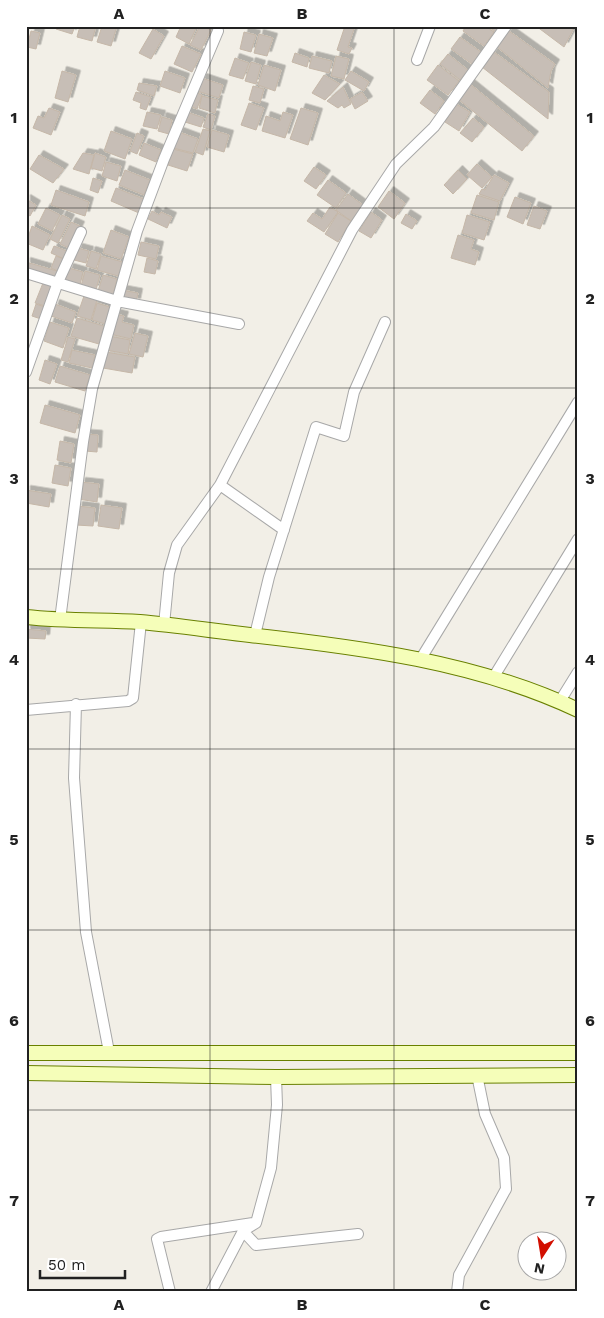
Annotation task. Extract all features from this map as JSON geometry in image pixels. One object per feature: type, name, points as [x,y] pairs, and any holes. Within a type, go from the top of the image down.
[{"type":"main road","points":[[26,617],[60,620],[140,622],[321,643],[420,660],[493,678],[560,701],[578,710]]},
{"type":"main road","points":[[26,1053],[578,1053]]},
{"type":"main road","points":[[26,1073],[276,1077],[578,1076]]},
{"type":"street","points":[[417,60],[430,26]]},
{"type":"street","points":[[164,625],[169,573],[177,545],[220,484],[352,230],[396,164],[434,127],[506,26]]},
{"type":"street","points":[[60,620],[84,433],[92,390],[137,231],[164,159],[218,31]]},
{"type":"street","points":[[26,372],[30,350],[81,232]]},
{"type":"street","points":[[26,272],[117,301],[239,324]]},
{"type":"street","points":[[255,635],[284,530],[316,427],[344,436],[354,392],[385,322]]},
{"type":"street","points":[[420,660],[578,402]]},
{"type":"street","points":[[220,484],[284,530]]},
{"type":"street","points":[[493,678],[578,539]]},
{"type":"street","points":[[26,710],[76,704],[128,701],[133,698],[140,622]]},
{"type":"street","points":[[560,701],[578,672]]},
{"type":"street","points":[[76,704],[74,778],[86,932],[109,1052]]},
{"type":"street","points":[[457,1292],[459,1275],[506,1189],[504,1158],[485,1114],[477,1075]]},
{"type":"street","points":[[211,1292],[243,1232],[256,1223],[271,1168],[277,1105],[276,1077]]},
{"type":"street","points":[[170,1292],[158,1239],[256,1223]]},
{"type":"street","points":[[243,1232],[256,1245],[358,1234]]},
{"type":"building","points":[[57,26],[75,26],[72,34],[56,29]]},
{"type":"building","points":[[80,26],[96,26],[92,41],[77,37]]},
{"type":"building","points":[[102,26],[117,26],[111,46],[97,42]]},
{"type":"building","points":[[181,26],[197,26],[189,44],[176,37]]},
{"type":"building","points":[[200,26],[211,30],[201,50],[190,45]]},
{"type":"building","points":[[345,26],[355,26],[348,47],[352,48],[349,54],[337,50]]},
{"type":"building","points":[[466,26],[485,26],[494,32],[484,46],[463,31]]},
{"type":"building","points":[[488,26],[500,26],[496,32]]},
{"type":"building","points":[[536,26],[569,26],[573,30],[564,47]]},
{"type":"building","points":[[153,29],[164,36],[151,59],[139,53]]},
{"type":"building","points":[[31,31],[40,33],[36,49],[27,47]]},
{"type":"building","points":[[509,31],[555,64],[551,71],[548,88],[497,47]]},
{"type":"building","points":[[244,32],[256,35],[251,52],[240,49]]},
{"type":"building","points":[[259,34],[273,38],[267,56],[254,53]]},
{"type":"building","points":[[460,37],[481,52],[472,64],[451,49]]},
{"type":"building","points":[[182,46],[201,54],[192,72],[174,64]]},
{"type":"building","points":[[494,52],[549,92],[548,119],[482,67]]},
{"type":"building","points":[[295,53],[309,58],[307,67],[292,62]]},
{"type":"building","points":[[448,54],[468,70],[460,80],[440,64]]},
{"type":"building","points":[[312,56],[332,61],[329,73],[309,68]]},
{"type":"building","points":[[336,56],[349,59],[344,79],[331,76]]},
{"type":"building","points":[[235,58],[249,63],[243,79],[229,75]]},
{"type":"building","points":[[251,62],[261,65],[256,84],[245,81]]},
{"type":"building","points":[[264,65],[281,70],[275,91],[258,85]]},
{"type":"building","points":[[438,65],[459,81],[448,95],[427,80]]},
{"type":"building","points":[[62,71],[76,75],[68,102],[55,98]]},
{"type":"building","points":[[165,71],[185,78],[180,93],[160,86]]},
{"type":"building","points":[[351,71],[369,82],[364,91],[345,80]]},
{"type":"building","points":[[324,75],[340,84],[325,100],[312,93]]},
{"type":"building","points":[[202,78],[223,85],[219,98],[197,91]]},
{"type":"building","points":[[139,83],[157,86],[154,96],[137,90]]},
{"type":"building","points":[[470,84],[534,136],[522,151],[458,99]]},
{"type":"building","points":[[253,86],[264,89],[260,103],[249,100]]},
{"type":"building","points":[[343,87],[351,104],[344,108],[342,105],[338,108],[327,101]]},
{"type":"building","points":[[430,90],[444,101],[435,114],[420,103]]},
{"type":"building","points":[[136,92],[151,97],[146,110],[140,108],[141,103],[133,100]]},
{"type":"building","points":[[195,92],[202,95],[197,109],[189,106]]},
{"type":"building","points":[[362,92],[368,101],[355,109],[350,99]]},
{"type":"building","points":[[202,96],[218,100],[215,113],[199,108]]},
{"type":"building","points":[[249,103],[264,108],[256,130],[241,125]]},
{"type":"building","points":[[456,104],[470,112],[459,131],[445,122]]},
{"type":"building","points":[[49,108],[60,112],[51,135],[33,128],[38,116],[44,118]]},
{"type":"building","points":[[301,108],[318,113],[308,145],[290,139]]},
{"type":"building","points":[[147,112],[161,115],[157,129],[143,126]]},
{"type":"building","points":[[187,112],[204,118],[201,127],[185,122]]},
{"type":"building","points":[[283,112],[293,115],[285,138],[262,131],[266,116],[280,121]]},
{"type":"building","points":[[208,114],[215,116],[211,130],[203,127]]},
{"type":"building","points":[[162,117],[172,120],[169,134],[158,131]]},
{"type":"building","points":[[473,118],[484,127],[472,142],[460,133]]},
{"type":"building","points":[[203,129],[210,131],[203,155],[195,152]]},
{"type":"building","points":[[212,130],[229,135],[224,152],[207,147]]},
{"type":"building","points":[[111,131],[132,139],[125,159],[104,151]]},
{"type":"building","points":[[179,132],[198,139],[193,153],[173,148]]},
{"type":"building","points":[[137,133],[144,136],[137,154],[130,151]]},
{"type":"building","points":[[144,143],[161,150],[156,162],[139,155]]},
{"type":"building","points":[[173,149],[193,154],[187,171],[168,165]]},
{"type":"building","points":[[83,153],[94,155],[89,174],[73,169]]},
{"type":"building","points":[[95,153],[106,157],[102,171],[91,168]]},
{"type":"building","points":[[39,155],[64,169],[53,183],[30,169]]},
{"type":"building","points":[[106,162],[121,166],[117,181],[102,176]]},
{"type":"building","points":[[477,164],[492,177],[482,188],[467,175]]},
{"type":"building","points":[[314,167],[326,175],[316,189],[304,181]]},
{"type":"building","points":[[125,170],[150,180],[144,195],[119,185]]},
{"type":"building","points":[[458,170],[467,179],[453,194],[444,185]]},
{"type":"building","points":[[494,175],[509,183],[500,201],[479,194],[482,189],[485,190]]},
{"type":"building","points":[[93,178],[102,181],[98,193],[90,190]]},
{"type":"building","points":[[328,180],[346,193],[336,208],[317,195]]},
{"type":"building","points":[[116,188],[144,199],[139,213],[111,201]]},
{"type":"building","points":[[56,190],[89,202],[85,216],[51,205]]},
{"type":"building","points":[[389,191],[405,203],[394,219],[378,207]]},
{"type":"building","points":[[348,194],[363,205],[351,221],[336,210]]},
{"type":"building","points":[[477,195],[499,202],[494,220],[471,213]]},
{"type":"building","points":[[515,197],[531,203],[523,224],[507,217]]},
{"type":"building","points":[[26,199],[36,205],[30,216],[26,213]]},
{"type":"building","points":[[534,206],[547,211],[540,229],[527,225]]},
{"type":"building","points":[[330,207],[338,212],[324,232],[307,221],[313,213],[322,219]]},
{"type":"building","points":[[46,208],[60,215],[52,231],[38,224]]},
{"type":"building","points":[[152,211],[159,215],[161,212],[172,217],[167,228],[148,219]]},
{"type":"building","points":[[371,212],[382,220],[371,238],[359,231]]},
{"type":"building","points":[[338,213],[351,221],[338,242],[325,234]]},
{"type":"building","points":[[406,214],[417,221],[412,229],[401,223]]},
{"type":"building","points":[[62,215],[70,219],[58,243],[50,239]]},
{"type":"building","points":[[467,215],[490,222],[484,240],[462,233]]},
{"type":"building","points":[[71,222],[80,226],[69,248],[60,244]]},
{"type":"building","points":[[32,226],[50,235],[43,250],[26,243]]},
{"type":"building","points":[[111,230],[129,237],[121,259],[103,253]]},
{"type":"building","points":[[458,235],[474,240],[471,249],[479,252],[475,265],[451,258]]},
{"type":"building","points":[[141,242],[159,246],[156,259],[138,255]]},
{"type":"building","points":[[54,246],[67,251],[64,259],[51,253]]},
{"type":"building","points":[[78,248],[89,251],[86,263],[74,260]]},
{"type":"building","points":[[91,251],[101,254],[96,269],[86,266]]},
{"type":"building","points":[[56,256],[64,259],[58,271],[51,268]]},
{"type":"building","points":[[101,256],[123,262],[118,276],[97,270]]},
{"type":"building","points":[[147,258],[158,261],[155,274],[144,272]]},
{"type":"building","points":[[26,262],[57,271],[55,277],[26,268]]},
{"type":"building","points":[[69,268],[83,272],[80,285],[65,280]]},
{"type":"building","points":[[85,271],[100,275],[96,290],[81,286]]},
{"type":"building","points":[[103,275],[117,279],[113,295],[98,291]]},
{"type":"building","points":[[43,283],[52,286],[45,306],[35,303]]},
{"type":"building","points":[[122,290],[138,293],[136,303],[120,299]]},
{"type":"building","points":[[84,296],[97,300],[91,320],[77,316]]},
{"type":"building","points":[[97,303],[110,307],[105,324],[92,320]]},
{"type":"building","points":[[36,304],[45,307],[41,319],[32,316]]},
{"type":"building","points":[[55,304],[76,312],[72,323],[51,316]]},
{"type":"building","points":[[116,314],[124,316],[122,322],[134,325],[131,339],[110,334]]},
{"type":"building","points":[[77,318],[104,326],[99,344],[71,336]]},
{"type":"building","points":[[50,322],[69,328],[63,348],[44,341]]},
{"type":"building","points":[[135,333],[148,336],[143,357],[129,354]]},
{"type":"building","points":[[109,336],[130,340],[128,354],[106,350]]},
{"type":"building","points":[[68,337],[75,339],[68,362],[61,360]]},
{"type":"building","points":[[72,350],[95,355],[92,368],[69,363]]},
{"type":"building","points":[[106,352],[135,357],[132,373],[103,368]]},
{"type":"building","points":[[45,360],[57,364],[50,384],[39,380]]},
{"type":"building","points":[[60,366],[90,375],[85,391],[55,382]]},
{"type":"building","points":[[45,405],[80,415],[75,433],[40,423]]},
{"type":"building","points":[[86,434],[98,435],[97,452],[85,451]]},
{"type":"building","points":[[60,441],[74,444],[71,463],[57,460]]},
{"type":"building","points":[[55,465],[71,468],[68,486],[52,483]]},
{"type":"building","points":[[81,482],[99,484],[97,502],[78,499]]},
{"type":"building","points":[[26,490],[51,494],[49,507],[26,503]]},
{"type":"building","points":[[101,505],[122,508],[119,529],[98,526]]},
{"type":"building","points":[[78,506],[95,508],[93,526],[76,525]]},
{"type":"building","points":[[26,629],[46,631],[45,639],[26,638]]}]
